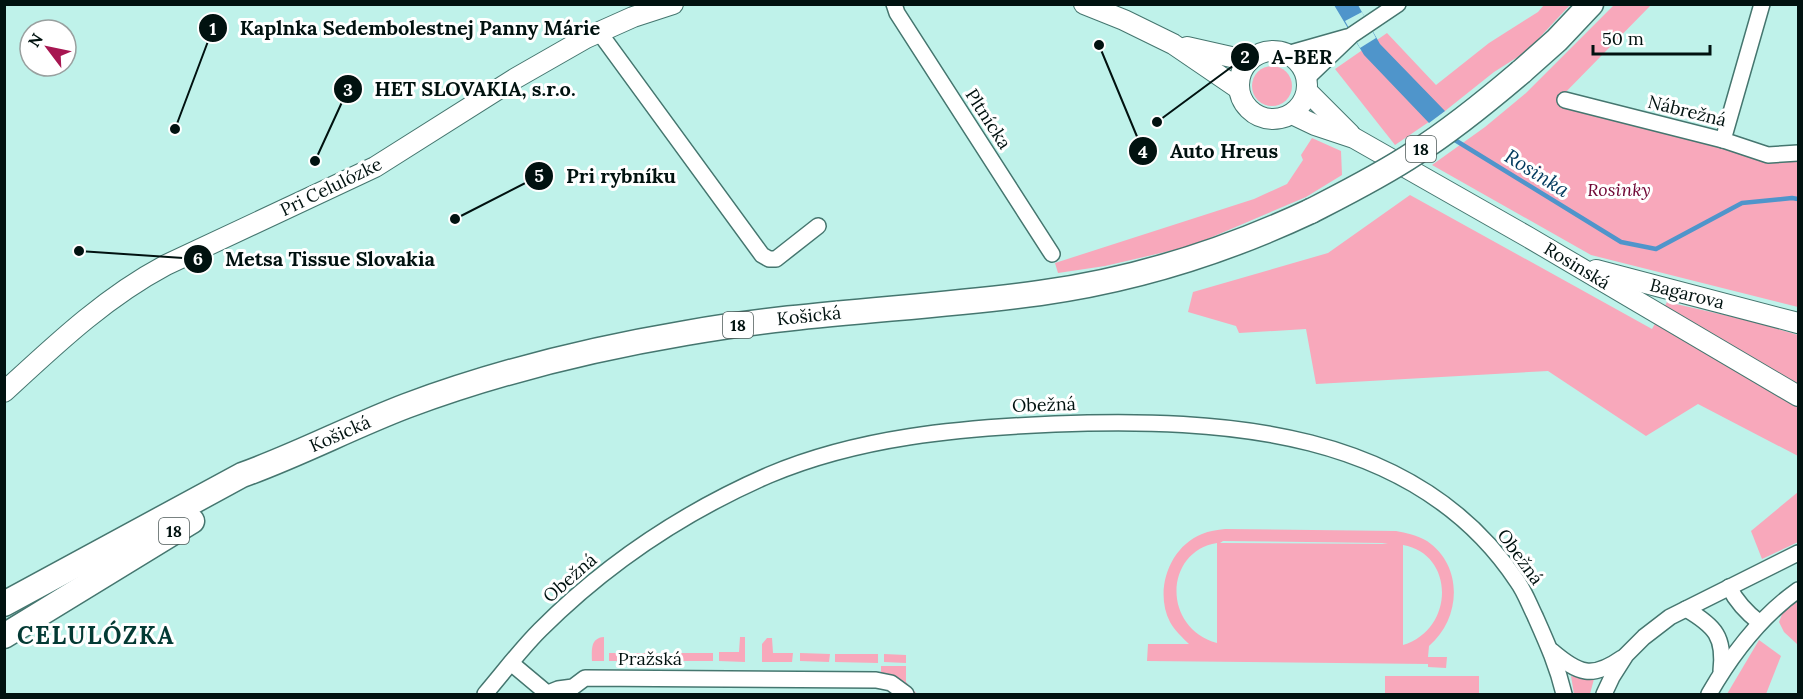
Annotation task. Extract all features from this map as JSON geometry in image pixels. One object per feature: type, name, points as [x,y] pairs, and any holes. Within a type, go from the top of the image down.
[{"type":"main road","name":"Košická","points":[[4,604],[242,475],[284,460],[372,419],[442,393],[519,369],[608,347],[699,330],[778,319],[1041,293],[1127,276],[1207,253],[1252,236],[1311,211],[1371,180],[1414,154],[1471,114],[1521,72],[1557,40],[1591,4]]},
{"type":"main road","name":"Košická","points":[[4,636],[166,535],[249,489],[284,460]]},
{"type":"street","name":"Pri Celulózke","points":[[4,392],[78,325],[139,279],[375,167],[516,78],[598,32],[633,17],[673,4]]},
{"type":"street","name":"Pltnícka","points":[[894,4],[903,23],[1052,254]]},
{"type":"street","points":[[1084,4],[1124,20],[1173,44],[1239,88]]},
{"type":"street","points":[[1287,54],[1352,35],[1398,4]]},
{"type":"street","points":[[1723,140],[1762,4]]},
{"type":"street","points":[[598,32],[762,255],[769,259],[776,259],[818,226]]},
{"type":"street","points":[[1307,85],[1303,68],[1296,60],[1287,54],[1267,51],[1249,61],[1241,74],[1239,88],[1242,100],[1258,116],[1281,119],[1292,114],[1302,104],[1307,85],[1352,35]]},
{"type":"street","points":[[1173,44],[1249,61]]},
{"type":"street","name":"Rosinská","points":[[1307,85],[1354,138]]},
{"type":"street","name":"Nábrežná","points":[[1565,100],[1723,140],[1768,155],[1798,153]]},
{"type":"street","name":"Rosinská","points":[[1292,114],[1315,125],[1354,138],[1798,396]]},
{"type":"street","name":"Bagarova","points":[[1576,265],[1798,323]]},
{"type":"street","name":"Obežná","points":[[485,694],[539,631],[628,554],[707,504],[771,474],[836,453],[909,436],[978,428],[1097,423],[1220,427],[1291,437],[1336,450],[1392,472],[1453,511],[1496,553],[1519,584],[1552,651],[1564,694]]},
{"type":"street","points":[[1552,651],[1568,666],[1582,672],[1607,668],[1626,656],[1670,617],[1798,553]]},
{"type":"street","points":[[1730,587],[1733,595],[1760,623]]},
{"type":"street","points":[[1709,694],[1738,648],[1760,623],[1798,590]]},
{"type":"street","points":[[1686,609],[1713,628],[1720,640],[1723,656],[1721,674]]},
{"type":"street","points":[[1604,694],[1626,656]]},
{"type":"street","name":"Pražská","points":[[511,663],[548,694],[558,689],[573,687],[585,678],[756,687],[876,680],[891,683],[906,694]]},
{"type":"green space","points":[[1544,5],[1570,5],[1527,51],[1494,72],[1445,111],[1395,145],[1335,69],[1387,33],[1436,85],[1489,43],[1538,12]]},
{"type":"green space","name":"Rosinky","points":[[1614,5],[1651,5],[1557,101],[1704,138],[1798,155],[1798,307],[1591,255],[1432,165],[1485,127],[1526,93]]},
{"type":"green space","points":[[1272,66],[1280,67],[1286,72],[1291,78],[1291,94],[1286,100],[1280,105],[1272,106],[1264,105],[1258,100],[1253,94],[1252,86],[1253,78],[1258,72],[1264,67]]},
{"type":"green space","points":[[1312,138],[1341,151],[1342,175],[1306,197],[1191,246],[1105,266],[1058,273],[1055,263],[1254,199],[1287,184],[1303,160],[1301,155]]},
{"type":"green space","points":[[1410,195],[1652,329],[1667,302],[1755,322],[1798,335],[1798,456],[1698,404],[1646,436],[1548,371],[1316,384],[1306,329],[1239,333],[1236,326],[1188,312],[1193,292],[1328,253]]},
{"type":"green space","points":[[1798,492],[1798,542],[1762,559],[1751,531]]},
{"type":"green space","points":[[1222,529],[1396,531],[1427,541],[1439,552],[1452,578],[1454,593],[1452,608],[1440,635],[1429,646],[1428,657],[1447,657],[1446,668],[1428,667],[1428,664],[1147,661],[1148,644],[1189,644],[1172,625],[1165,610],[1164,584],[1173,559],[1190,540]],"holes":[[[1223,541],[1382,543],[1388,544],[1220,543]],[[1217,543],[1217,643],[1199,634],[1186,622],[1179,606],[1176,590],[1179,574],[1187,560],[1200,549]],[[1403,545],[1420,551],[1432,562],[1440,576],[1442,592],[1440,609],[1432,624],[1420,636],[1403,645]]]},
{"type":"green space","points":[[1798,600],[1798,645],[1784,632],[1779,622],[1783,612]]},
{"type":"green space","points":[[604,637],[604,661],[592,661],[594,642]]},
{"type":"green space","points":[[740,637],[745,637],[745,662],[719,661],[719,652],[739,652]]},
{"type":"green space","points":[[767,638],[772,638],[773,653],[793,653],[792,662],[762,662],[762,644]]},
{"type":"green space","points":[[1759,640],[1781,656],[1766,694],[1727,694]]},
{"type":"green space","points":[[609,653],[627,653],[627,661],[609,661]]},
{"type":"green space","points":[[634,653],[664,653],[664,661],[634,661]]},
{"type":"green space","points":[[669,653],[713,653],[713,661],[669,661]]},
{"type":"green space","points":[[800,653],[830,654],[829,662],[800,661]]},
{"type":"green space","points":[[835,654],[878,654],[878,663],[835,662]]},
{"type":"green space","points":[[884,654],[906,655],[906,663],[884,662]]},
{"type":"green space","points":[[881,666],[906,666],[906,682],[917,694],[914,694],[900,680],[881,673]]},
{"type":"green space","points":[[1385,676],[1479,676],[1479,694],[1385,694]]},
{"type":"green space","points":[[1571,676],[1594,679],[1590,694],[1574,694]]},
{"type":"water","points":[[1334,5],[1358,5],[1380,44],[1445,111],[1429,123],[1364,55]]},
{"type":"pier","points":[[1362,12],[1376,38],[1360,48],[1345,21]]},
{"type":"waterway","name":"Rosinka","points":[[1450,137],[1621,242],[1656,249],[1742,203],[1798,199]]},
{"type":"place","name":"Auto Hreus","points":[[1099,45]]},
{"type":"place","name":"A-BER","points":[[1157,122]]},
{"type":"place","name":"Kaplnka Sedembolestnej Panny Márie","points":[[175,129]]},
{"type":"place","name":"HET SLOVAKIA, s.r.o.","points":[[315,161]]},
{"type":"place","name":"Pri rybníku","points":[[455,219]]},
{"type":"place","name":"Metsa Tissue Slovakia","points":[[79,251]]},
{"type":"district","name":"CELULÓZKA","points":[[96,636]]}]
